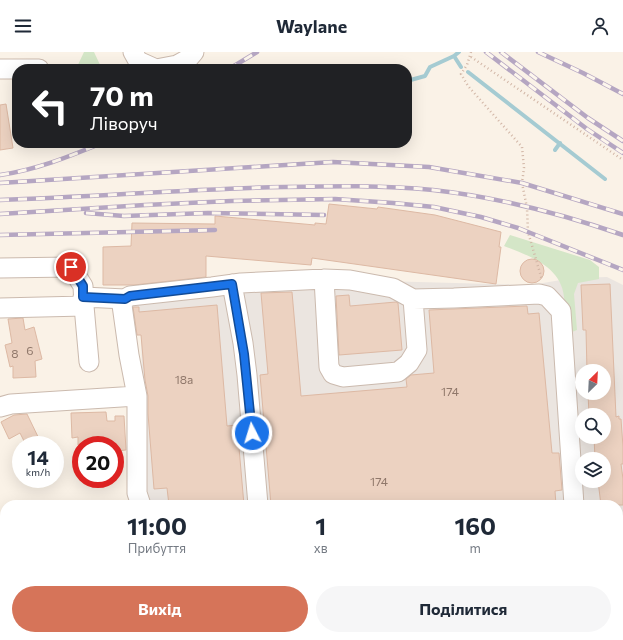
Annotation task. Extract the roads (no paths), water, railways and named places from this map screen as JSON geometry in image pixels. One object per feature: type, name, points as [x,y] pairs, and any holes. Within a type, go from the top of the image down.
[{"type":"street","points":[[133,52],[138,61],[146,64]]},
{"type":"street","points":[[179,64],[188,59],[194,52]]},
{"type":"street","points":[[0,69],[12,69]]},
{"type":"street","points":[[0,268],[71,267],[83,286],[89,362]]},
{"type":"street","points":[[0,308],[125,299],[130,296],[232,284],[324,279],[350,280],[393,288],[413,299],[539,294],[547,296],[561,311],[574,500]]},
{"type":"street","points":[[324,279],[329,367],[333,374],[343,377],[398,372],[409,363],[417,350],[413,299]]},
{"type":"street","points":[[232,284],[243,343],[247,375],[258,500]]},
{"type":"street","points":[[125,299],[122,305],[122,314],[137,396],[137,493],[139,500]]},
{"type":"street","points":[[0,407],[11,404],[137,396]]},
{"type":"waterway","points":[[412,80],[425,76],[430,67],[454,56],[459,52]]},
{"type":"waterway","points":[[454,56],[461,67]]},
{"type":"waterway","points":[[468,72],[605,179]]},
{"type":"waterway","points":[[555,150],[560,143]]},
{"type":"railway","points":[[237,64],[257,52]]},
{"type":"railway","points":[[486,52],[587,129],[623,153]]},
{"type":"railway","points":[[501,52],[588,118],[623,141]]},
{"type":"railway","points":[[538,52],[623,94]]},
{"type":"railway","points":[[0,175],[26,170],[89,148]]},
{"type":"railway","points":[[0,183],[333,162],[429,167],[522,183],[623,214]]},
{"type":"railway","points":[[0,200],[248,188],[340,186],[396,187],[457,193],[529,207],[577,220],[623,235]]},
{"type":"railway","points":[[0,214],[231,201],[335,199],[393,203],[434,207],[481,217],[518,228],[623,270]]},
{"type":"railway","points":[[86,213],[124,216],[208,213],[324,215]]},
{"type":"railway","points":[[0,235],[215,230]]}]
